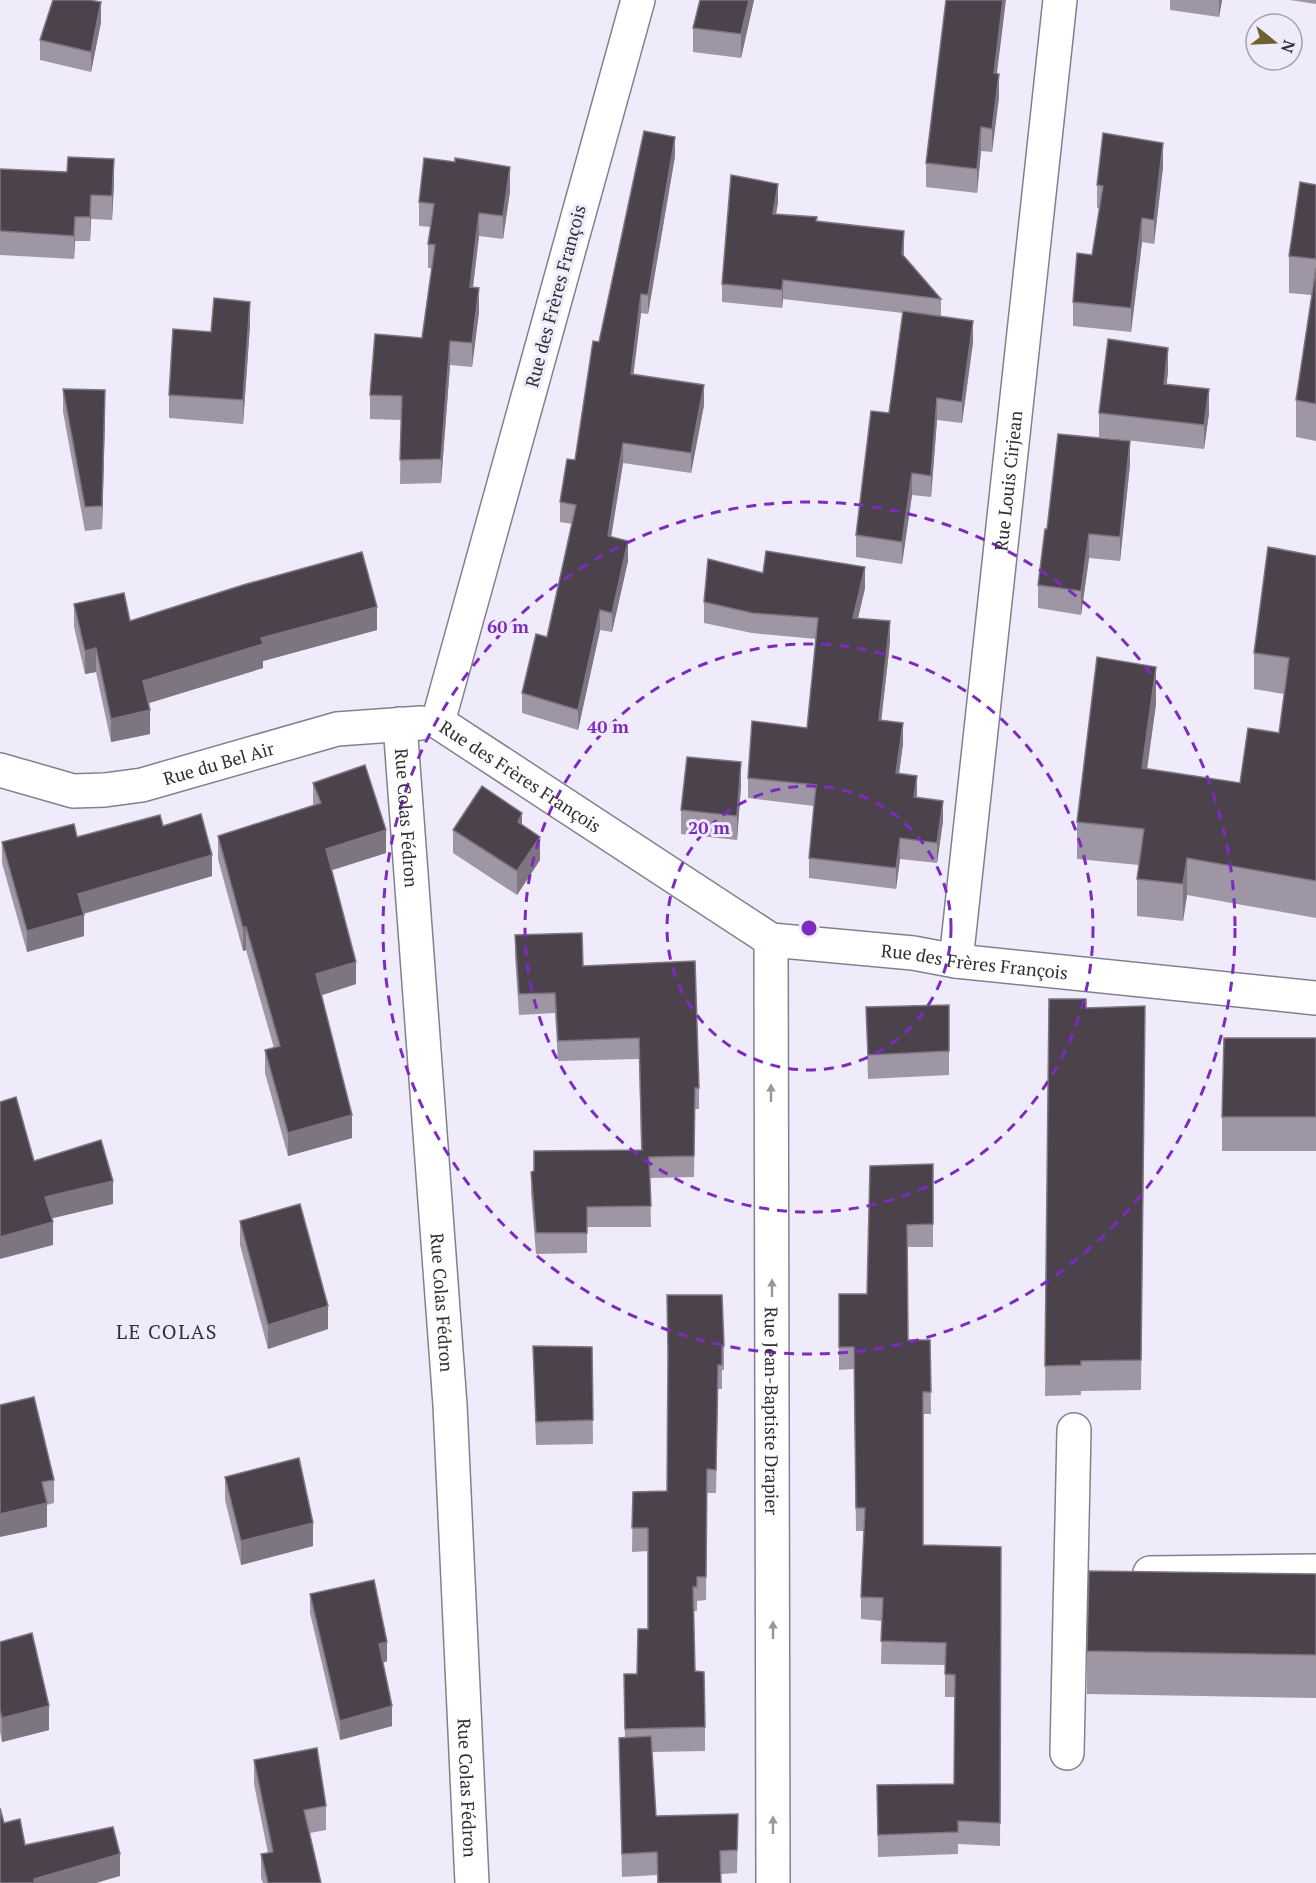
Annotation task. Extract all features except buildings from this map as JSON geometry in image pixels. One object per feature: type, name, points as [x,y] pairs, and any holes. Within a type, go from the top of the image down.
[{"type":"street","name":"Rue des Frères François","points":[[638,0],[438,722],[771,940],[913,953],[956,961],[1316,998]]},
{"type":"street","name":"Rue Louis Cirjean","points":[[956,961],[1060,0]]},
{"type":"street","name":"Rue du Bel Air","points":[[0,770],[73,791],[105,790],[142,785],[337,729],[438,722]]},
{"type":"street","name":"Rue Colas Fédron","points":[[400,724],[450,1405],[472,1883]]},
{"type":"street","name":"Rue Jean-Baptiste Drapier","points":[[771,940],[774,1883]]},
{"type":"street","points":[[1067,1753],[1095,1574],[1074,1430]]},
{"type":"street","points":[[1095,1574],[1316,1571]]},
{"type":"district","name":"LE COLAS","points":[[167,1331]]}]
